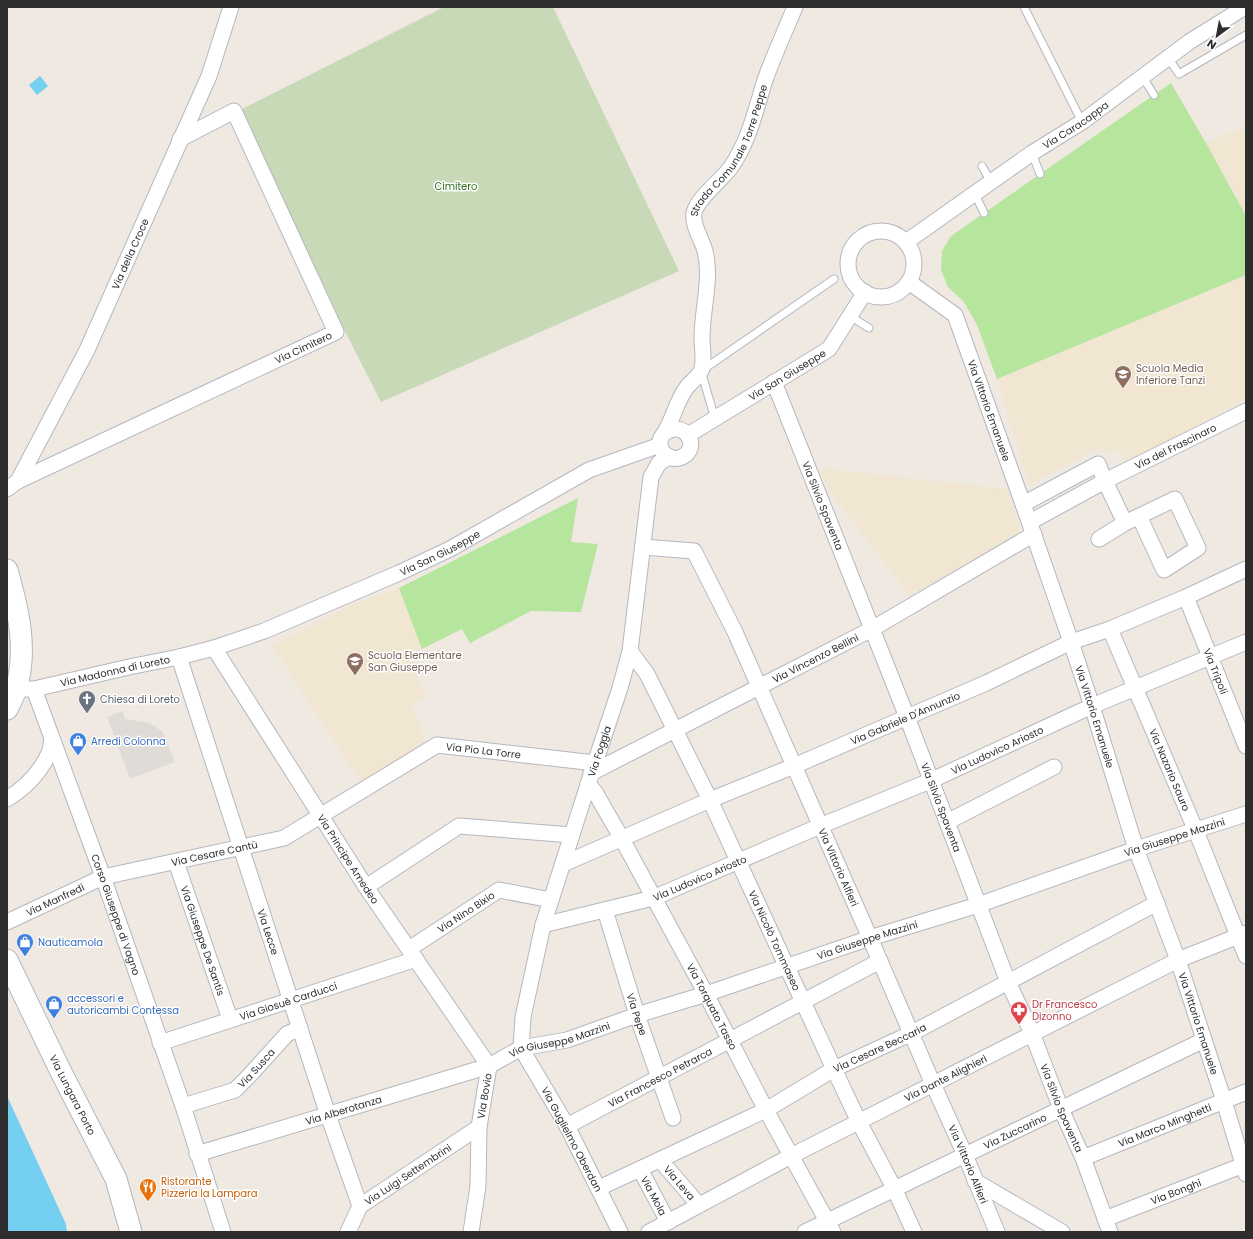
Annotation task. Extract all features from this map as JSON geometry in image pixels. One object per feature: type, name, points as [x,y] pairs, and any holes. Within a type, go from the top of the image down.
[{"type":"street","name":"Via della Croce","points":[[12,485],[87,350],[208,76],[231,7]]},
{"type":"street","name":"Strada Comunale Torre Peppe","points":[[701,371],[707,278],[705,251],[695,224],[694,215],[696,206],[731,166],[746,139],[766,78],[795,7]]},
{"type":"street","name":"Via Caracappa","points":[[906,242],[1032,153],[1082,122],[1189,42],[1245,7]]},
{"type":"street","name":"Via Cimitero","points":[[12,485],[336,332],[234,111],[180,139]]},
{"type":"street","points":[[875,231],[886,231],[897,235],[906,242],[912,251],[914,262],[913,272],[908,282],[902,289],[894,294],[875,296],[866,292],[857,285],[851,276],[848,264],[850,253],[856,243],[864,235],[875,231]]},
{"type":"street","name":"Via Vittorio Emanuele","points":[[908,282],[955,315],[1032,528],[1071,642],[1136,849],[1178,960],[1245,1168]]},
{"type":"street","name":"Via San Giuseppe","points":[[688,435],[829,349],[866,292]]},
{"type":"street","points":[[665,445],[678,402],[687,387],[701,371]]},
{"type":"street","name":"Via Silvio Spaventa","points":[[774,382],[907,717],[930,781],[1008,982],[1032,1033],[1061,1109],[1083,1158],[1108,1225]]},
{"type":"street","name":"Via del Frascinaro","points":[[1032,528],[1105,481],[1246,412]]},
{"type":"street","name":"Via San Giuseppe","points":[[214,648],[264,631],[399,573],[450,548],[589,470],[665,445],[675,428],[680,429],[688,435],[690,445],[687,454],[678,458],[665,445]]},
{"type":"street","name":"Via Foggia","points":[[521,1048],[523,1017],[543,925],[591,773],[620,688],[630,651],[644,547],[651,477],[659,463],[665,445]]},
{"type":"street","points":[[1023,504],[1098,464],[1125,523]]},
{"type":"street","points":[[1099,539],[1125,523],[1139,516],[1175,499],[1198,548],[1164,570],[1139,516]]},
{"type":"street","name":"Via Vincenzo Bellini","points":[[591,773],[872,629],[1032,528]]},
{"type":"street","name":"Via Vittorio Alfieri","points":[[644,547],[694,551],[735,632],[912,1033],[997,1232]]},
{"type":"street","name":"Via Gabriele D'Annunzio","points":[[563,864],[907,717],[1071,642],[1110,629],[1186,597],[1246,569]]},
{"type":"street","points":[[7,570],[19,613],[25,689],[7,709]]},
{"type":"street","name":"Via Tripoli","points":[[1186,597],[1246,746]]},
{"type":"street","name":"Via Nazario Sauro","points":[[1110,629],[1242,935],[1246,956]]},
{"type":"street","name":"Via Ludovico Ariosto","points":[[543,925],[653,898],[820,826],[930,781],[1092,706],[1246,642]]},
{"type":"street","name":"Via Madonna di Loreto","points":[[25,689],[179,657],[214,648]]},
{"type":"street","name":"Via Principe Amedeo","points":[[214,648],[366,887],[489,1066]]},
{"type":"street","name":"Via Nicolò Tommaseo","points":[[630,651],[647,674],[710,800],[859,1122],[894,1188],[914,1232]]},
{"type":"street","name":"Via Lecce","points":[[179,657],[292,999],[328,1115],[360,1206]]},
{"type":"street","name":"Corso Giuseppe di Vagno","points":[[25,689],[52,738],[103,877],[183,1106],[223,1232]]},
{"type":"street","points":[[7,799],[17,793],[34,777],[49,753],[52,738]]},
{"type":"street","name":"Via Pio La Torre","points":[[320,816],[437,745],[591,773]]},
{"type":"street","points":[[947,822],[1054,767]]},
{"type":"street","name":"Via Torquato Tasso","points":[[591,773],[595,792],[706,994],[766,1110],[830,1227]]},
{"type":"street","name":"Via Giuseppe Mazzini","points":[[489,1066],[521,1048],[567,1040],[637,1015],[706,994],[870,938],[978,905],[1136,849],[1246,814]]},
{"type":"street","name":"Via Cesare Cantù","points":[[103,877],[284,838],[320,816]]},
{"type":"street","points":[[366,887],[459,826],[572,835]]},
{"type":"street","name":"Via Giuseppe De Santis","points":[[176,862],[230,1020]]},
{"type":"street","name":"Via Manfredi","points":[[7,922],[103,877]]},
{"type":"street","name":"Via Nino Bixio","points":[[412,954],[499,890],[551,900]]},
{"type":"street","name":"Via Cesare Beccaria","points":[[599,1188],[766,1110],[834,1069],[912,1033],[1157,903]]},
{"type":"street","name":"Via Pepe","points":[[605,910],[637,1015],[674,1118]]},
{"type":"street","name":"Via Dante Alighieri","points":[[649,1232],[791,1156],[1032,1033],[1178,960],[1242,935]]},
{"type":"street","name":"Via Giosuè Carducci","points":[[160,1043],[292,999],[412,954]]},
{"type":"street","name":"Via Lungara Porto","points":[[7,960],[61,1072],[116,1179],[131,1232]]},
{"type":"street","name":"Via Francesco Petrarca","points":[[568,1126],[880,961]]},
{"type":"street","name":"Via Susca","points":[[183,1106],[235,1090],[287,1034],[300,1028]]},
{"type":"street","name":"Via Zuccarino","points":[[804,1232],[830,1227],[894,1188],[1204,1040]]},
{"type":"street","name":"Via Guglielmo Oberdan","points":[[521,1048],[568,1126],[620,1232]]},
{"type":"street","name":"Via Alberotanza","points":[[197,1154],[489,1066]]},
{"type":"street","name":"Via Bovio","points":[[471,1232],[478,1186],[479,1127],[489,1066]]},
{"type":"street","name":"Via Marco Minghetti","points":[[1083,1158],[1246,1092]]},
{"type":"street","name":"Via Luigi Settembrini","points":[[348,1232],[360,1206],[479,1127]]},
{"type":"street","name":"Via Leva","points":[[660,1160],[699,1205]]},
{"type":"street","name":"Via Bonghi","points":[[1108,1225],[1245,1168]]},
{"type":"street","name":"Via Mola","points":[[640,1169],[668,1222]]},
{"type":"street","points":[[975,1182],[1062,1232]]},
{"type":"lane","points":[[1024,7],[1082,122]]},
{"type":"lane","points":[[1168,58],[1179,74],[1246,36]]},
{"type":"lane","points":[[1142,76],[1154,95]]},
{"type":"lane","points":[[1032,153],[1040,174]]},
{"type":"lane","points":[[982,166],[991,182]]},
{"type":"lane","points":[[974,194],[984,213]]},
{"type":"lane","points":[[715,419],[701,371],[834,279]]},
{"type":"lane","points":[[850,316],[869,328]]},
{"type":"shaded area","points":[[1246,126],[1246,216],[1206,143]]},
{"type":"shaded area","name":"Scuola Media Inferiore Tanzi","points":[[1246,275],[1246,399],[1127,463],[1119,448],[1111,453],[1096,449],[1029,485],[997,379]]},
{"type":"shaded area","points":[[818,468],[1008,489],[1021,532],[910,596],[831,493]]},
{"type":"shaded area","name":"Scuola Elementare San Giuseppe","points":[[399,588],[422,649],[410,655],[426,698],[411,705],[426,742],[364,787],[272,645],[358,602]]},
{"type":"shaded area","points":[[123,711],[125,719],[150,723],[163,732],[175,762],[130,779],[107,717]]},
{"type":"green space","name":"Cimitero","points":[[444,7],[553,7],[679,271],[381,402],[234,113]]},
{"type":"green space","points":[[1171,83],[1246,216],[1246,275],[997,379],[977,325],[964,302],[948,287],[941,270],[942,251],[951,236]]},
{"type":"green space","points":[[578,498],[571,542],[598,544],[581,612],[531,611],[470,643],[462,629],[422,649],[399,588]]},
{"type":"water","points":[[40,76],[48,86],[37,95],[29,85]]},
{"type":"water","points":[[7,1096],[66,1224],[67,1232],[7,1232]]},
{"type":"place","name":"Scuola Media Inferiore Tanzi","points":[[1123,389]]},
{"type":"place","name":"Scuola Elementare San Giuseppe","points":[[355,676]]},
{"type":"place","name":"Chiesa di Loreto","points":[[87,714]]},
{"type":"place","name":"Arredi Colonna","points":[[78,756]]},
{"type":"place","name":"Nauticamola","points":[[25,957]]},
{"type":"place","name":"accessori e autoricambi Contessa","points":[[54,1019]]},
{"type":"place","name":"Dr Francesco Dizonno","points":[[1019,1025]]},
{"type":"place","name":"Ristorante Pizzeria la Lampara","points":[[148,1202]]}]
